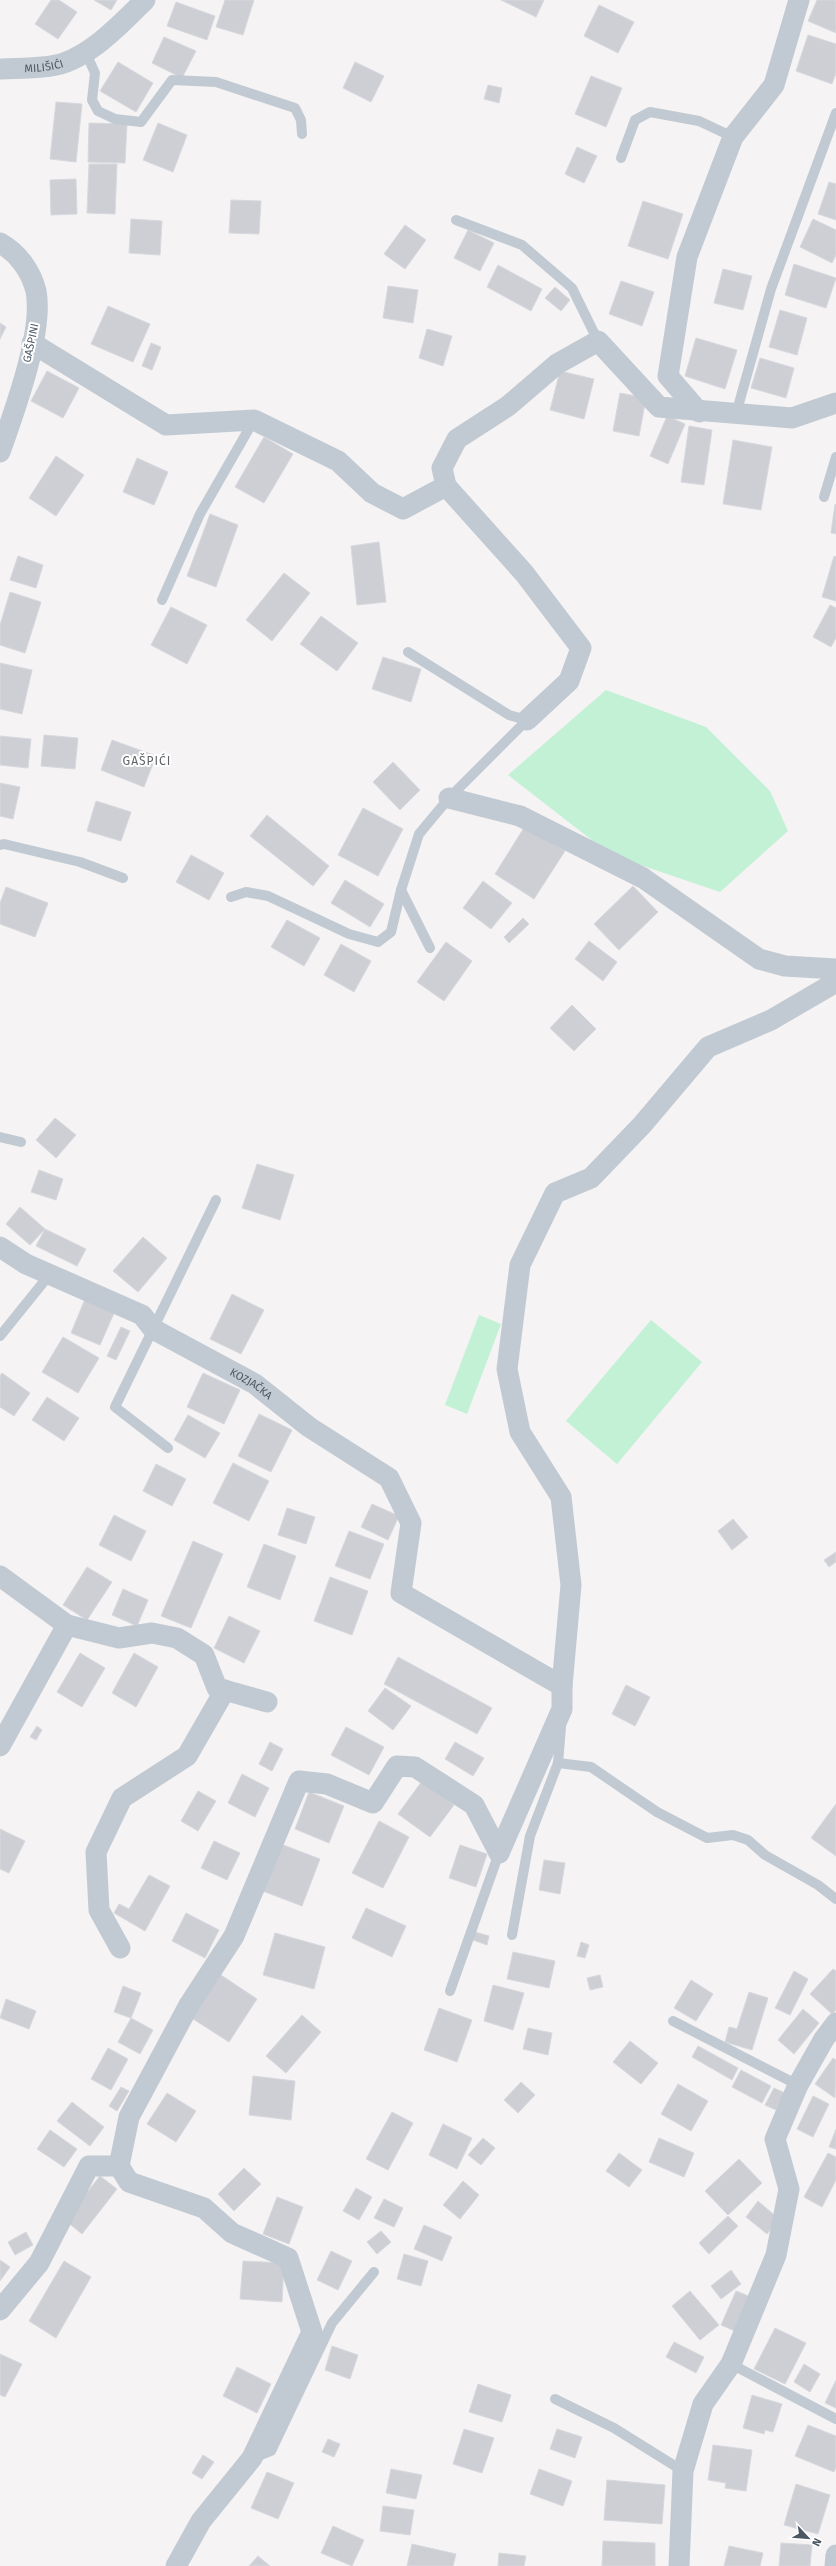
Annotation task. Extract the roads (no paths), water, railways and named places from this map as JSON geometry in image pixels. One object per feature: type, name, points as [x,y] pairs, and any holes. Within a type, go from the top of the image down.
[{"type":"street","name":"MILIŠIĆI","points":[[0,69],[57,65],[85,51],[112,34],[145,0]]},
{"type":"street","points":[[699,412],[668,376],[687,257],[733,137],[774,85],[799,0]]},
{"type":"street","name":"GAŠPINI","points":[[0,243],[11,249],[26,267],[36,291],[37,321],[13,416],[0,452]]},
{"type":"street","points":[[527,720],[569,681],[581,648],[524,573],[446,486],[442,468],[457,439],[508,406],[557,364],[598,341],[660,408],[792,418],[836,404]]},
{"type":"street","points":[[32,343],[166,425],[254,420],[338,460],[372,493],[403,509],[446,486]]},
{"type":"street","points":[[449,798],[520,816],[643,878],[759,959],[785,966],[836,969]]},
{"type":"street","points":[[499,1853],[562,1709],[562,1686],[571,1585],[561,1497],[520,1432],[507,1369],[520,1265],[555,1193],[591,1178],[642,1125],[708,1047],[770,1020],[836,982]]},
{"type":"street","name":"KOZJAČKA","points":[[0,1247],[26,1264],[142,1315],[152,1329],[255,1384],[309,1426],[390,1478],[411,1523],[401,1593],[562,1686]]},
{"type":"street","points":[[0,1576],[67,1625],[119,1638],[152,1633],[177,1638],[204,1655],[217,1688],[267,1702]]},
{"type":"street","points":[[0,1746],[67,1625]]},
{"type":"street","points":[[120,1948],[99,1910],[96,1852],[122,1798],[187,1756],[225,1690]]},
{"type":"street","points":[[176,2566],[201,2522],[252,2458],[312,2332],[288,2258],[232,2232],[204,2208],[129,2182],[119,2166],[129,2117],[189,2005],[234,1936],[299,1781],[327,1784],[374,1803],[396,1766],[415,1767],[474,1805],[499,1853]]},
{"type":"street","points":[[679,2566],[683,2471],[703,2404],[731,2364],[776,2255],[789,2189],[775,2139],[798,2085],[824,2039],[836,2024]]},
{"type":"street","points":[[0,2310],[40,2263],[89,2166],[119,2166]]},
{"type":"street","points":[[834,2566],[836,2555]]},
{"type":"lane","points":[[85,51],[95,73],[92,100],[98,112],[115,119],[141,122],[172,80],[216,82],[295,108],[301,120],[302,134]]},
{"type":"lane","points":[[621,158],[635,120],[650,112],[699,121],[733,137]]},
{"type":"lane","points":[[736,414],[771,289],[836,113]]},
{"type":"lane","points":[[456,220],[522,245],[572,288],[598,341]]},
{"type":"lane","points":[[162,600],[200,514],[254,420]]},
{"type":"lane","points":[[824,497],[836,457]]},
{"type":"lane","points":[[408,652],[508,715],[527,720]]},
{"type":"lane","points":[[231,897],[246,892],[268,896],[349,934],[378,942],[391,932],[401,890],[420,834],[449,798],[527,720]]},
{"type":"lane","points":[[0,845],[4,844],[39,851],[123,878]]},
{"type":"lane","points":[[401,890],[430,948]]},
{"type":"lane","points":[[0,1137],[21,1142]]},
{"type":"lane","points":[[168,1448],[115,1407],[216,1200]]},
{"type":"lane","points":[[0,1336],[50,1274]]},
{"type":"lane","points":[[512,1935],[530,1836],[558,1763],[562,1709]]},
{"type":"lane","points":[[558,1763],[591,1767],[657,1812],[707,1838],[733,1835],[748,1840],[765,1855],[818,1885],[836,1899]]},
{"type":"lane","points":[[450,1991],[499,1853]]},
{"type":"lane","points":[[673,2022],[798,2085]]},
{"type":"lane","points":[[252,2458],[271,2450],[332,2323],[374,2272]]},
{"type":"lane","points":[[731,2364],[836,2419]]},
{"type":"lane","points":[[555,2399],[614,2428],[683,2471]]},
{"type":"district","name":"GAŠPIĆI","points":[[147,761]]}]
